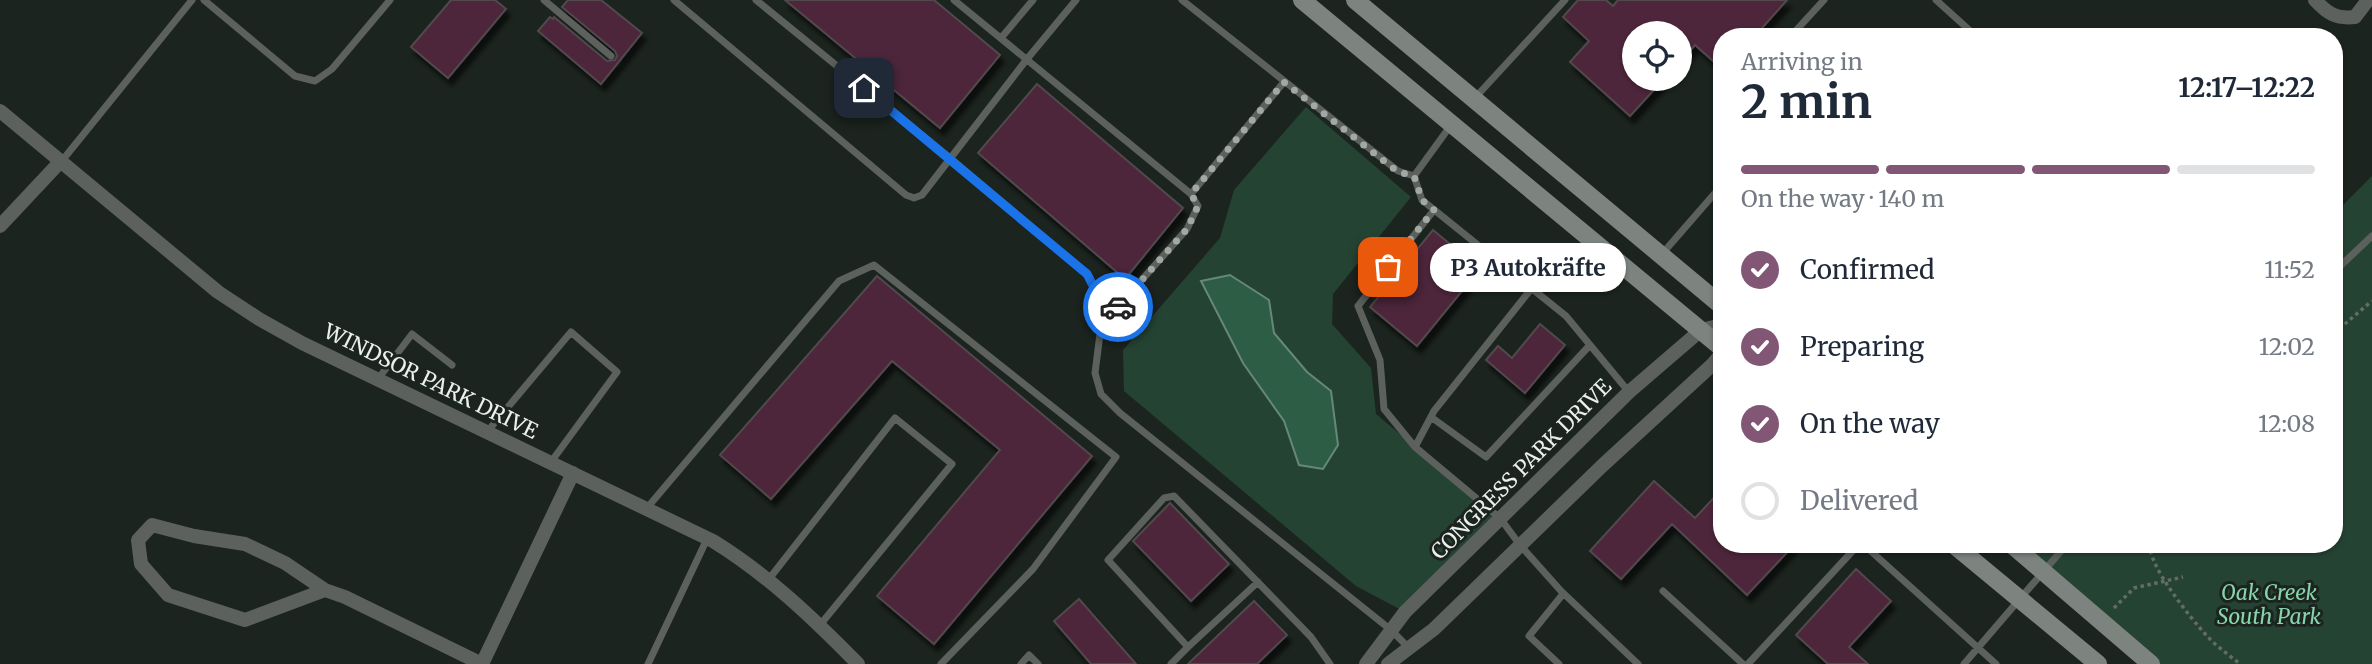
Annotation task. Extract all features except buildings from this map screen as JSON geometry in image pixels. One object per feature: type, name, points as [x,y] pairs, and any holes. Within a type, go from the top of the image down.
[{"type":"main road","points":[[1302,0],[1713,341]]},
{"type":"main road","points":[[1355,0],[1713,298]]},
{"type":"main road","points":[[1451,124],[1473,100]]},
{"type":"main road","points":[[1964,553],[2098,664]]},
{"type":"main road","points":[[2021,553],[2151,664]]},
{"type":"street","points":[[2315,0],[2325,10],[2342,18],[2355,17],[2368,0]]},
{"type":"street","name":"WINDSOR PARK DRIVE","points":[[0,111],[218,292],[259,319],[302,343],[707,538],[769,579],[820,625],[851,662]]},
{"type":"street","points":[[0,226],[60,162]]},
{"type":"street","name":"CONGRESS PARK DRIVE","points":[[1366,664],[1405,612],[1629,392],[1701,330],[1713,328]]},
{"type":"street","points":[[1388,664],[1434,629],[1603,465],[1713,364]]},
{"type":"street","points":[[325,590],[245,620],[168,594],[141,564],[138,540],[152,525],[194,536],[245,544],[285,564],[325,590],[345,597],[482,664],[573,473]]},
{"type":"lane","points":[[60,162],[191,0]]},
{"type":"lane","points":[[204,0],[295,76],[315,81],[332,69],[390,0]]},
{"type":"lane","points":[[544,0],[611,56]]},
{"type":"lane","points":[[674,0],[906,195],[914,198],[922,195],[1076,0]]},
{"type":"lane","points":[[756,0],[1087,274],[1099,297],[1100,327],[1095,373],[1101,394],[1120,413],[1391,630],[1409,648]]},
{"type":"lane","points":[[954,0],[1191,194],[1198,206],[1187,229],[1100,327]]},
{"type":"lane","points":[[1001,38],[1033,0]]},
{"type":"lane","points":[[1182,0],[1398,172],[1414,176]]},
{"type":"lane","points":[[1473,100],[1565,0]]},
{"type":"lane","points":[[1798,28],[1824,0]]},
{"type":"lane","points":[[1936,0],[1968,28]]},
{"type":"lane","points":[[1191,194],[1284,82]]},
{"type":"lane","points":[[1414,176],[1451,124]]},
{"type":"lane","points":[[1414,176],[1422,200],[1566,316],[1629,392]]},
{"type":"lane","points":[[1661,254],[1713,195]]},
{"type":"lane","points":[[1434,210],[1358,306],[1380,360],[1384,410],[1415,447],[1500,518],[1563,594],[1638,664]]},
{"type":"lane","points":[[2343,263],[2372,236]]},
{"type":"lane","points":[[647,509],[839,281],[874,265],[1116,457],[1032,569],[941,664]]},
{"type":"lane","points":[[1415,447],[1432,417],[1531,289]]},
{"type":"lane","points":[[487,432],[571,332],[617,372],[551,462]]},
{"type":"lane","points":[[378,379],[412,334],[452,365]]},
{"type":"lane","points":[[1432,417],[1486,457],[1590,345]]},
{"type":"lane","points":[[769,579],[895,418],[952,464],[820,625]]},
{"type":"lane","points":[[1188,647],[1108,560],[1164,498],[1174,496],[1311,637],[1330,664]]},
{"type":"lane","points":[[648,664],[707,538]]},
{"type":"lane","points":[[1748,664],[1853,553]]},
{"type":"lane","points":[[1871,553],[1996,664]]},
{"type":"lane","points":[[1964,664],[2059,553]]},
{"type":"lane","points":[[1171,664],[1258,582]]},
{"type":"lane","points":[[1663,590],[1742,664]]},
{"type":"lane","points":[[1559,664],[1529,636],[1563,594]]},
{"type":"lane","points":[[1021,664],[1029,655],[1038,664]]},
{"type":"path","points":[[2343,325],[2372,301]]},
{"type":"path","points":[[2150,553],[2164,580],[2207,637],[2241,664]]},
{"type":"path","points":[[2099,621],[2134,588],[2183,577]]},
{"type":"green space","points":[[1306,107],[1411,197],[1333,294],[1332,324],[1371,368],[1376,414],[1500,518],[1405,612],[1356,586],[1124,391],[1123,350],[1220,238],[1234,190]]},
{"type":"green space","name":"Oak Creek South Park","points":[[2372,176],[2372,664],[2151,664],[2022,553],[2343,553],[2343,205]]},
{"type":"shaded area","points":[[1230,275],[1269,300],[1274,333],[1307,372],[1331,391],[1338,445],[1323,469],[1299,465],[1284,421],[1243,363],[1201,281]]},
{"type":"way so far","points":[[1118,307],[1187,229],[1198,206],[1191,194],[1284,82],[1398,172],[1414,176],[1422,200],[1434,210],[1388,267]]},
{"type":"place","name":"P3 Autokräfte","points":[[1388,267]]},
{"type":"route","points":[[864,88],[1087,274],[1099,297],[1100,327],[1118,307]]}]
